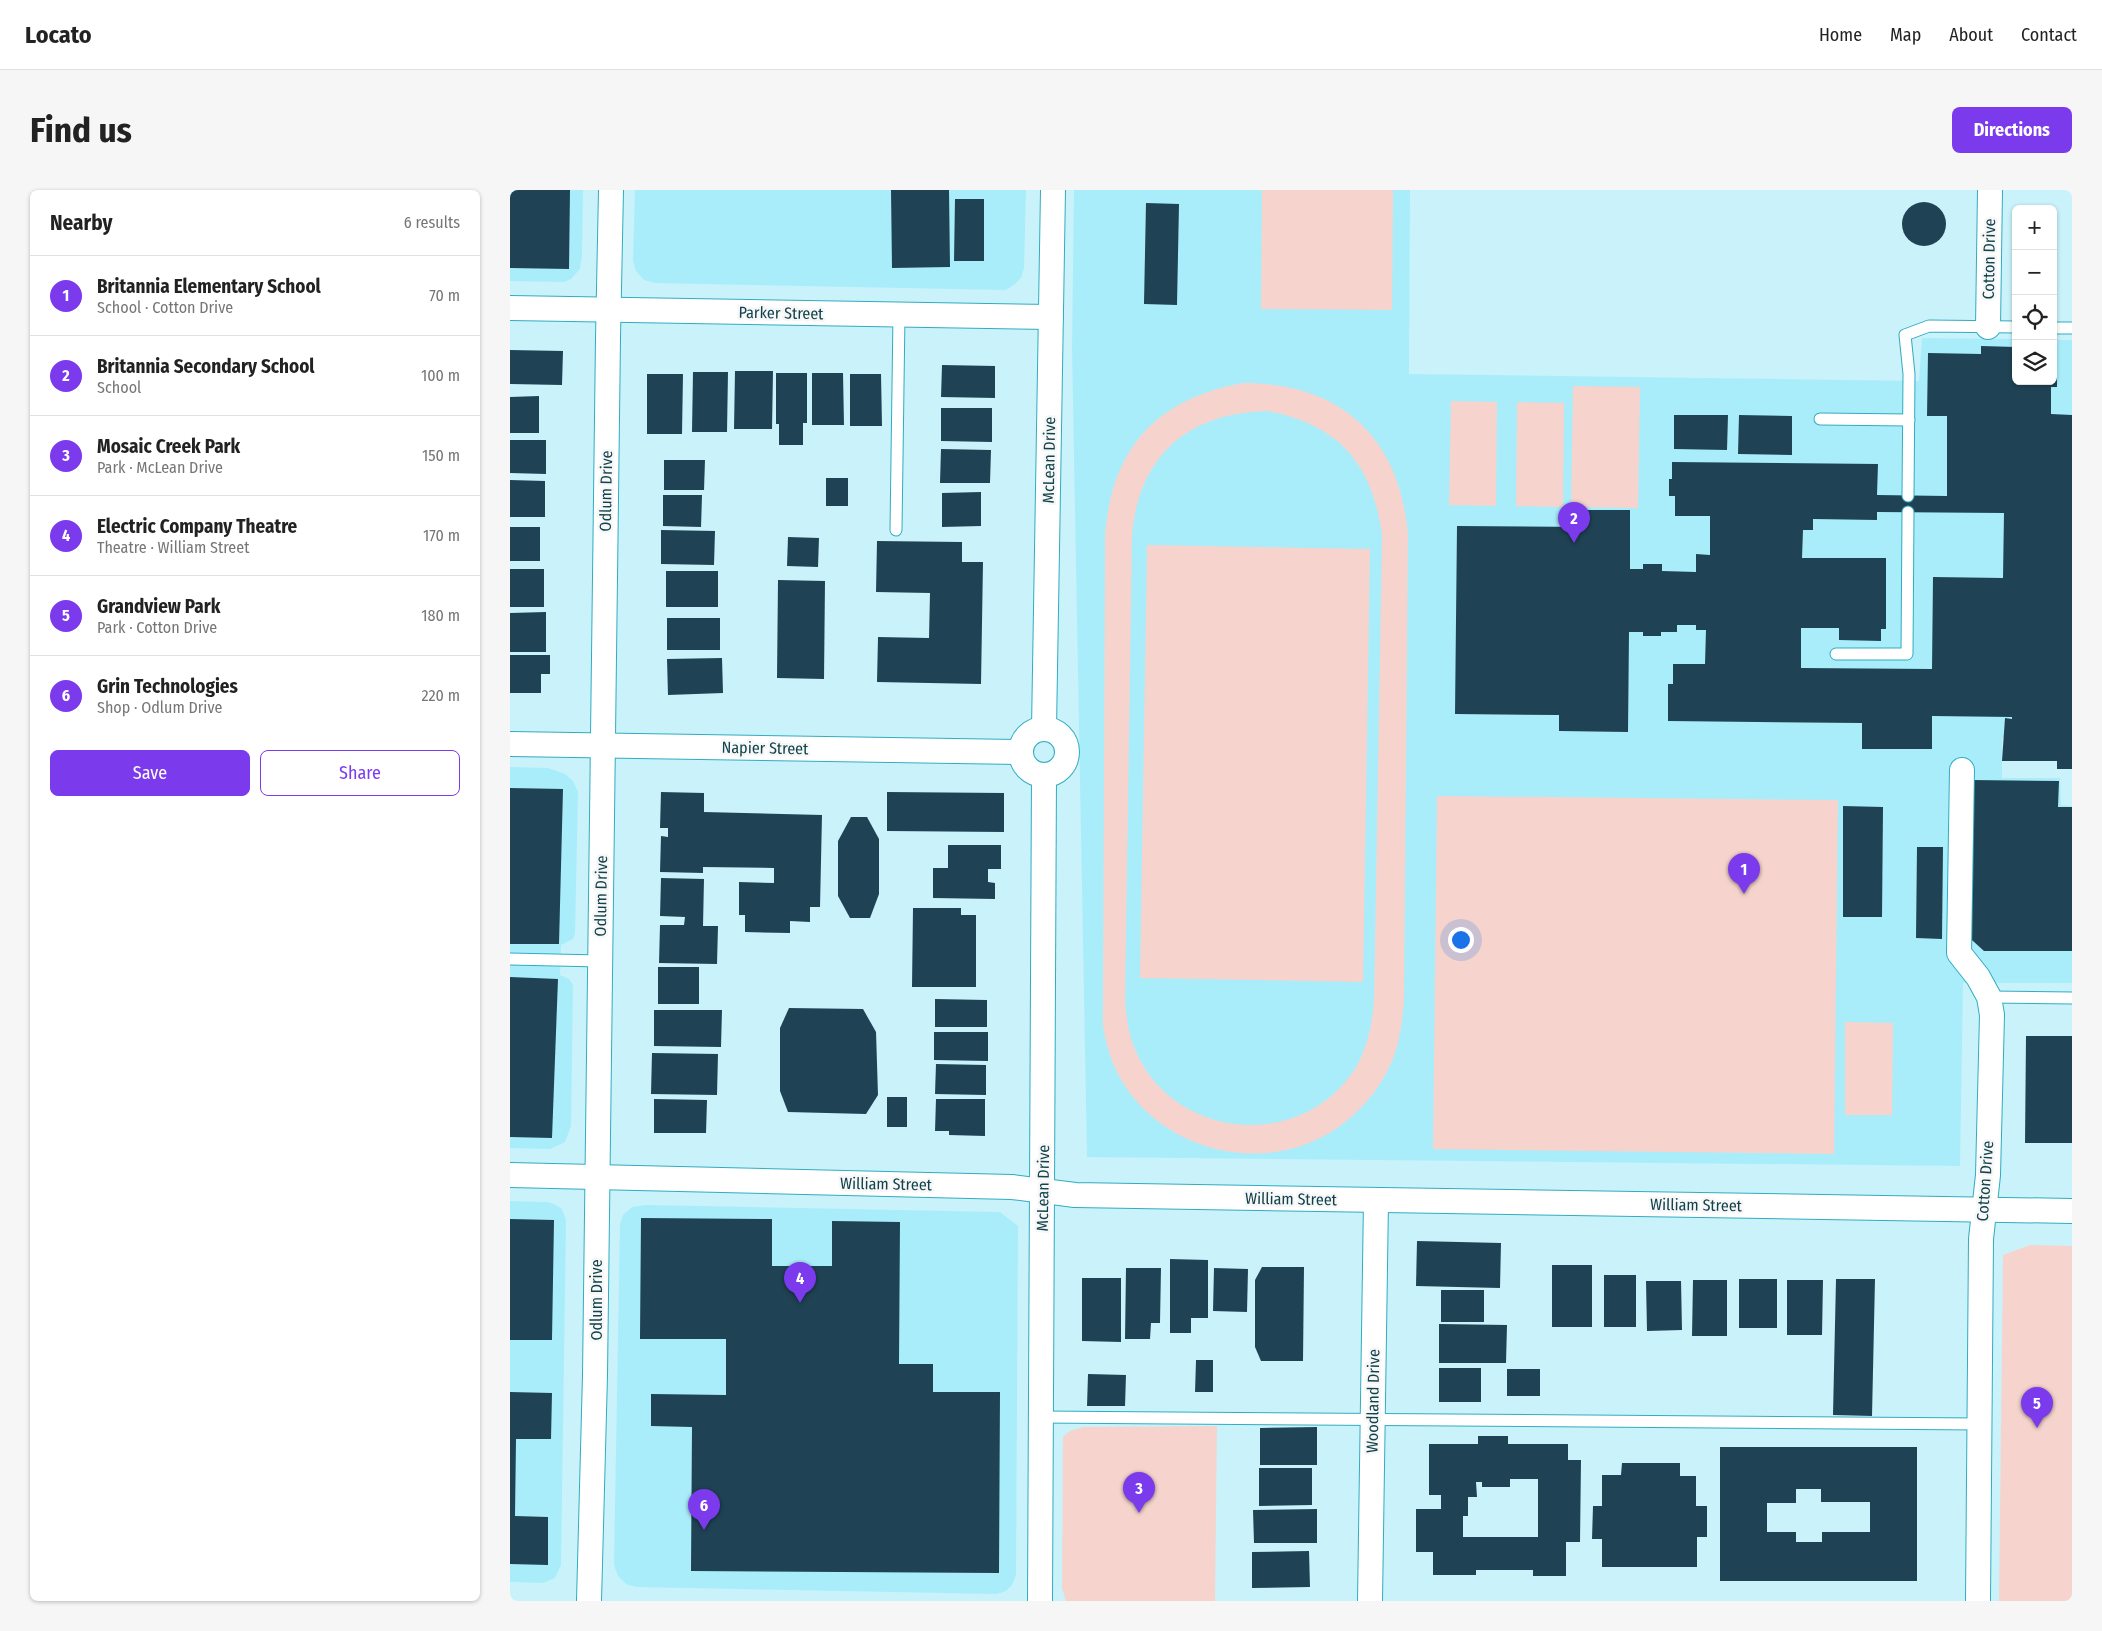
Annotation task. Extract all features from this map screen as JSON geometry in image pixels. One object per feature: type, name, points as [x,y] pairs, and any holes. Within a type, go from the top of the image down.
[{"type":"street","name":"Odlum Drive","points":[[588,1601],[595,1375],[611,190]]},
{"type":"street","name":"McLean Drive","points":[[1044,729],[1053,190]]},
{"type":"street","name":"Cotton Drive","points":[[1988,327],[1990,190]]},
{"type":"street","name":"Parker Street","points":[[510,308],[1051,317]]},
{"type":"street","points":[[1044,729],[1053,731],[1060,736],[1065,744],[1066,752],[1060,768],[1044,775],[1035,773],[1028,768],[1022,761],[1021,752],[1022,743],[1028,736],[1035,731],[1044,729]]},
{"type":"street","name":"Napier Street","points":[[510,744],[1021,752]]},
{"type":"street","name":"Cotton Drive","points":[[1962,770],[1959,953],[1978,977],[1989,997],[1992,1015],[1988,1175],[1981,1239],[1978,1601]]},
{"type":"street","name":"McLean Drive","points":[[1040,1601],[1044,775]]},
{"type":"street","name":"William Street","points":[[510,1174],[1012,1187],[1075,1196],[2072,1211]]},
{"type":"street","name":"Woodland Drive","points":[[1370,1601],[1376,1200]]},
{"type":"lane","points":[[896,530],[899,314]]},
{"type":"lane","points":[[1908,496],[1909,374],[1905,335],[1929,326],[2012,327]]},
{"type":"lane","points":[[2057,328],[2072,328]]},
{"type":"lane","points":[[1820,419],[1909,420]]},
{"type":"lane","points":[[1836,654],[1907,654],[1908,512]]},
{"type":"lane","points":[[510,959],[600,961]]},
{"type":"lane","points":[[1989,997],[2072,998]]},
{"type":"lane","points":[[1040,1417],[1980,1424]]},
{"type":"shaded area","points":[[510,190],[583,190],[582,255],[580,269],[571,279],[564,282],[510,281]]},
{"type":"shaded area","points":[[635,190],[1026,190],[1024,268],[1021,278],[1006,290],[655,283],[644,280],[636,271],[633,261]]},
{"type":"shaded area","points":[[1074,190],[1410,190],[1409,374],[1919,381],[1922,338],[2012,339],[2012,385],[2057,385],[2057,340],[2072,340],[2072,705],[2005,719],[2004,738],[2002,739],[2002,778],[2060,778],[2061,805],[2072,806],[2072,983],[1963,983],[1960,1166],[1087,1157],[1072,348]]},
{"type":"shaded area","points":[[1262,190],[1393,190],[1392,310],[1261,309]]},
{"type":"shaded area","points":[[1243,383],[1278,386],[1309,393],[1336,405],[1359,422],[1378,444],[1393,470],[1403,500],[1408,535],[1404,1001],[1399,1040],[1391,1063],[1381,1082],[1368,1100],[1352,1116],[1344,1123],[1310,1143],[1273,1152],[1235,1152],[1198,1143],[1165,1126],[1137,1101],[1116,1069],[1103,1024],[1105,535],[1109,504],[1117,477],[1129,453],[1144,432],[1163,415],[1186,401],[1212,391]],"holes":[[[1267,411],[1292,417],[1314,426],[1332,437],[1348,451],[1370,487],[1382,535],[1374,1001],[1369,1035],[1364,1051],[1356,1067],[1333,1095],[1304,1113],[1272,1123],[1239,1124],[1207,1117],[1177,1102],[1152,1078],[1134,1047],[1128,1025],[1125,1002],[1132,535],[1137,507],[1145,482],[1157,461],[1172,444],[1191,430],[1214,420],[1239,414]]]},
{"type":"shaded area","points":[[1573,386],[1640,387],[1638,508],[1571,507]]},
{"type":"shaded area","points":[[1451,401],[1497,402],[1496,506],[1449,505]]},
{"type":"shaded area","points":[[1517,402],[1564,403],[1563,507],[1516,506]]},
{"type":"shaded area","points":[[1147,545],[1370,549],[1363,982],[1140,978]]},
{"type":"shaded area","points":[[510,767],[548,768],[565,774],[573,781],[578,792],[575,934],[573,939],[561,945],[560,975],[569,979],[573,985],[571,1126],[565,1142],[550,1149],[510,1148]]},
{"type":"shaded area","points":[[1437,796],[1838,800],[1834,1154],[1433,1149]]},
{"type":"shaded area","points":[[1845,1022],[1893,1023],[1892,1115],[1845,1115]]},
{"type":"shaded area","points":[[510,1201],[547,1202],[554,1204],[562,1209],[566,1220],[561,1565],[555,1578],[543,1583],[510,1582]]},
{"type":"shaded area","points":[[645,1205],[1000,1212],[1018,1226],[1016,1575],[1012,1585],[1006,1591],[997,1594],[636,1587],[626,1584],[618,1576],[614,1565],[620,1224],[623,1215],[632,1207]]},
{"type":"shaded area","points":[[2030,1245],[2072,1246],[2072,1601],[1999,1601],[2003,1255]]},
{"type":"shaded area","points":[[1217,1426],[1215,1601],[1066,1601],[1062,1588],[1063,1437],[1070,1431],[1083,1427]]},
{"type":"building","points":[[510,190],[570,190],[569,269],[510,268]]},
{"type":"building","points":[[891,190],[949,190],[950,267],[892,268]]},
{"type":"building","points":[[955,199],[984,199],[984,261],[954,261]]},
{"type":"building","points":[[1924,202],[1936,206],[1942,212],[1946,224],[1942,236],[1936,242],[1924,246],[1912,242],[1906,236],[1902,224],[1906,212],[1912,206]]},
{"type":"building","points":[[1146,203],[1179,204],[1177,305],[1144,304]]},
{"type":"building","points":[[1981,346],[2012,347],[2012,385],[2057,385],[2057,387],[2051,387],[2051,414],[2072,415],[2072,769],[2057,769],[2057,761],[2002,761],[2005,718],[2012,719],[2012,717],[1932,716],[1932,749],[1862,749],[1862,723],[1668,721],[1668,684],[1673,684],[1673,664],[1705,664],[1706,630],[1696,630],[1696,625],[1677,625],[1677,632],[1661,632],[1661,636],[1643,636],[1643,632],[1629,632],[1628,732],[1559,731],[1559,715],[1455,714],[1457,526],[1586,527],[1586,510],[1630,510],[1630,569],[1643,569],[1643,564],[1662,564],[1662,571],[1696,572],[1696,554],[1710,555],[1710,516],[1675,516],[1675,496],[1669,496],[1672,462],[1878,464],[1877,495],[1947,496],[1947,416],[1927,416],[1928,353],[1981,354]],"holes":[[[1877,512],[2004,513],[2003,578],[1933,577],[1932,669],[1801,668],[1801,628],[1839,628],[1839,640],[1881,641],[1881,629],[1886,629],[1886,558],[1802,558],[1803,530],[1813,530],[1813,519],[1877,520]]]},
{"type":"building","points":[[510,350],[563,351],[562,385],[510,384]]},
{"type":"building","points":[[942,365],[995,366],[995,398],[941,397]]},
{"type":"building","points":[[735,371],[773,371],[772,429],[734,429]]},
{"type":"building","points":[[693,372],[728,372],[727,432],[692,432]]},
{"type":"building","points":[[776,373],[807,373],[807,423],[803,423],[803,445],[779,445],[779,424],[776,424]]},
{"type":"building","points":[[812,373],[843,373],[844,425],[812,425]]},
{"type":"building","points":[[647,374],[683,374],[682,434],[647,434]]},
{"type":"building","points":[[850,374],[881,374],[882,426],[850,426]]},
{"type":"building","points":[[539,396],[539,433],[510,433],[510,397]]},
{"type":"building","points":[[941,408],[992,408],[992,442],[941,441]]},
{"type":"building","points":[[1674,415],[1728,415],[1727,450],[1674,449]]},
{"type":"building","points":[[1739,415],[1792,416],[1792,455],[1738,454]]},
{"type":"building","points":[[510,440],[546,440],[546,474],[510,473]]},
{"type":"building","points":[[941,449],[991,450],[990,483],[940,483]]},
{"type":"building","points":[[664,460],[705,460],[704,490],[664,490]]},
{"type":"building","points":[[826,478],[848,478],[848,506],[826,506]]},
{"type":"building","points":[[510,480],[545,481],[545,517],[510,517]]},
{"type":"building","points":[[981,492],[981,526],[942,527],[942,493]]},
{"type":"building","points":[[663,495],[702,495],[701,527],[663,526]]},
{"type":"building","points":[[510,527],[540,527],[540,561],[510,561]]},
{"type":"building","points":[[661,530],[715,531],[714,565],[661,564]]},
{"type":"building","points":[[788,537],[819,538],[818,567],[787,566]]},
{"type":"building","points":[[877,541],[962,542],[962,562],[983,562],[981,684],[877,682],[878,637],[929,638],[930,593],[876,592]]},
{"type":"building","points":[[510,569],[544,569],[544,607],[510,607]]},
{"type":"building","points":[[666,571],[718,571],[718,607],[666,607]]},
{"type":"building","points":[[778,580],[825,581],[824,679],[777,678]]},
{"type":"building","points":[[546,612],[546,652],[510,652],[510,613]]},
{"type":"building","points":[[667,618],[720,618],[720,650],[667,650]]},
{"type":"building","points":[[510,655],[550,655],[550,674],[541,674],[541,693],[510,693]]},
{"type":"building","points":[[722,658],[723,693],[668,695],[667,659]]},
{"type":"building","points":[[1971,780],[2059,781],[2058,807],[2072,807],[2072,951],[1984,951],[1962,931]]},
{"type":"building","points":[[510,788],[563,789],[559,944],[510,944]]},
{"type":"building","points":[[661,792],[704,793],[704,812],[822,815],[820,907],[810,907],[810,922],[790,921],[790,933],[745,932],[745,915],[739,915],[739,882],[774,883],[774,868],[703,867],[703,873],[660,872],[661,836],[668,837],[668,828],[660,828]]},
{"type":"building","points":[[887,792],[1004,793],[1004,832],[887,831]]},
{"type":"building","points":[[1843,806],[1883,807],[1882,917],[1843,917]]},
{"type":"building","points":[[851,817],[867,817],[879,839],[879,894],[870,918],[850,918],[838,896],[838,841]]},
{"type":"building","points":[[948,845],[1001,845],[1001,869],[988,869],[988,882],[995,883],[995,899],[933,898],[933,868],[948,868]]},
{"type":"building","points":[[1917,847],[1943,847],[1942,939],[1916,938]]},
{"type":"building","points":[[661,878],[704,879],[703,926],[718,926],[717,964],[659,963],[660,925],[684,925],[685,917],[660,916]]},
{"type":"building","points":[[913,908],[961,908],[961,915],[976,915],[976,987],[912,987]]},
{"type":"building","points":[[658,967],[699,967],[699,1004],[658,1004]]},
{"type":"building","points":[[510,977],[558,979],[552,1138],[510,1137]]},
{"type":"building","points":[[935,999],[987,1000],[987,1027],[935,1027]]},
{"type":"building","points":[[789,1008],[863,1009],[876,1032],[878,1095],[866,1114],[788,1112],[780,1091],[780,1028]]},
{"type":"building","points":[[654,1010],[722,1010],[721,1047],[654,1046]]},
{"type":"building","points":[[934,1032],[988,1032],[988,1061],[934,1060]]},
{"type":"building","points":[[2026,1036],[2072,1036],[2072,1143],[2025,1143]]},
{"type":"building","points":[[652,1053],[718,1054],[717,1095],[651,1094]]},
{"type":"building","points":[[936,1064],[986,1065],[986,1095],[935,1094]]},
{"type":"building","points":[[887,1097],[907,1097],[907,1127],[887,1127]]},
{"type":"building","points":[[654,1099],[707,1100],[706,1133],[654,1133]]},
{"type":"building","points":[[936,1099],[985,1099],[985,1136],[949,1135],[949,1131],[935,1131]]},
{"type":"building","points":[[641,1218],[772,1219],[772,1266],[832,1266],[832,1221],[900,1222],[899,1364],[933,1364],[933,1392],[1000,1392],[999,1573],[691,1571],[692,1427],[651,1426],[651,1394],[726,1395],[726,1339],[640,1339]]},
{"type":"building","points":[[510,1219],[554,1220],[552,1340],[510,1340]]},
{"type":"building","points":[[1417,1241],[1501,1243],[1500,1288],[1416,1286]]},
{"type":"building","points":[[1170,1259],[1208,1260],[1208,1318],[1191,1318],[1191,1333],[1170,1333]]},
{"type":"building","points":[[1552,1265],[1592,1265],[1592,1327],[1552,1327]]},
{"type":"building","points":[[1262,1267],[1304,1267],[1303,1361],[1261,1361],[1255,1347],[1255,1280]]},
{"type":"building","points":[[1126,1268],[1161,1268],[1160,1323],[1151,1323],[1150,1339],[1125,1339]]},
{"type":"building","points":[[1214,1268],[1248,1269],[1247,1312],[1213,1311]]},
{"type":"building","points":[[1604,1275],[1636,1275],[1636,1327],[1604,1327]]},
{"type":"building","points":[[1082,1278],[1121,1278],[1121,1342],[1082,1341]]},
{"type":"building","points":[[1739,1279],[1777,1279],[1777,1328],[1739,1328]]},
{"type":"building","points":[[1836,1279],[1875,1279],[1872,1416],[1833,1415]]},
{"type":"building","points":[[1693,1280],[1727,1280],[1727,1336],[1692,1336]]},
{"type":"building","points":[[1787,1280],[1823,1280],[1822,1335],[1787,1335]]},
{"type":"building","points":[[1646,1281],[1681,1281],[1682,1330],[1647,1331]]},
{"type":"building","points":[[1441,1290],[1484,1290],[1484,1322],[1441,1322]]},
{"type":"building","points":[[1439,1324],[1507,1325],[1506,1363],[1439,1363]]},
{"type":"building","points":[[1196,1360],[1213,1360],[1213,1392],[1195,1392]]},
{"type":"building","points":[[1439,1368],[1481,1368],[1481,1402],[1439,1402]]},
{"type":"building","points":[[1507,1369],[1540,1369],[1540,1396],[1507,1396]]},
{"type":"building","points":[[1088,1374],[1126,1375],[1125,1406],[1087,1406]]},
{"type":"building","points":[[510,1392],[552,1393],[551,1439],[516,1439],[515,1516],[548,1517],[548,1565],[510,1564]]},
{"type":"building","points":[[1317,1427],[1317,1465],[1260,1465],[1260,1428]]},
{"type":"building","points":[[1478,1436],[1508,1436],[1508,1444],[1568,1444],[1568,1460],[1581,1460],[1580,1542],[1566,1542],[1566,1576],[1533,1576],[1533,1570],[1476,1570],[1476,1575],[1433,1575],[1433,1552],[1416,1552],[1416,1509],[1441,1509],[1441,1495],[1429,1495],[1429,1444],[1478,1444]],"holes":[[[1510,1479],[1538,1479],[1538,1537],[1463,1537],[1463,1516],[1468,1516],[1468,1497],[1477,1497],[1476,1482],[1482,1482],[1482,1487],[1510,1487]]]},
{"type":"building","points":[[1720,1447],[1917,1447],[1917,1581],[1720,1581]],"holes":[[[1796,1489],[1821,1489],[1821,1502],[1870,1502],[1870,1532],[1822,1532],[1822,1542],[1796,1542],[1796,1532],[1767,1532],[1767,1503],[1796,1503]]]},
{"type":"building","points":[[1622,1463],[1680,1463],[1680,1476],[1696,1476],[1696,1506],[1707,1506],[1707,1537],[1697,1537],[1697,1567],[1602,1567],[1602,1539],[1592,1539],[1593,1506],[1602,1506],[1602,1475],[1621,1475]]},
{"type":"building","points":[[1259,1468],[1312,1468],[1312,1505],[1259,1506]]},
{"type":"building","points":[[1317,1509],[1317,1543],[1254,1543],[1253,1510]]},
{"type":"building","points":[[1309,1551],[1310,1587],[1252,1588],[1252,1552]]},
{"type":"place","name":"Britannia Secondary School","points":[[1574,543]]},
{"type":"place","name":"Britannia Elementary School","points":[[1744,894]]},
{"type":"place","name":"Electric Company Theatre","points":[[800,1303]]},
{"type":"place","name":"Grandview Park","points":[[2037,1428]]},
{"type":"place","name":"Mosaic Creek Park","points":[[1139,1513]]},
{"type":"place","name":"Grin Technologies","points":[[704,1530]]}]
